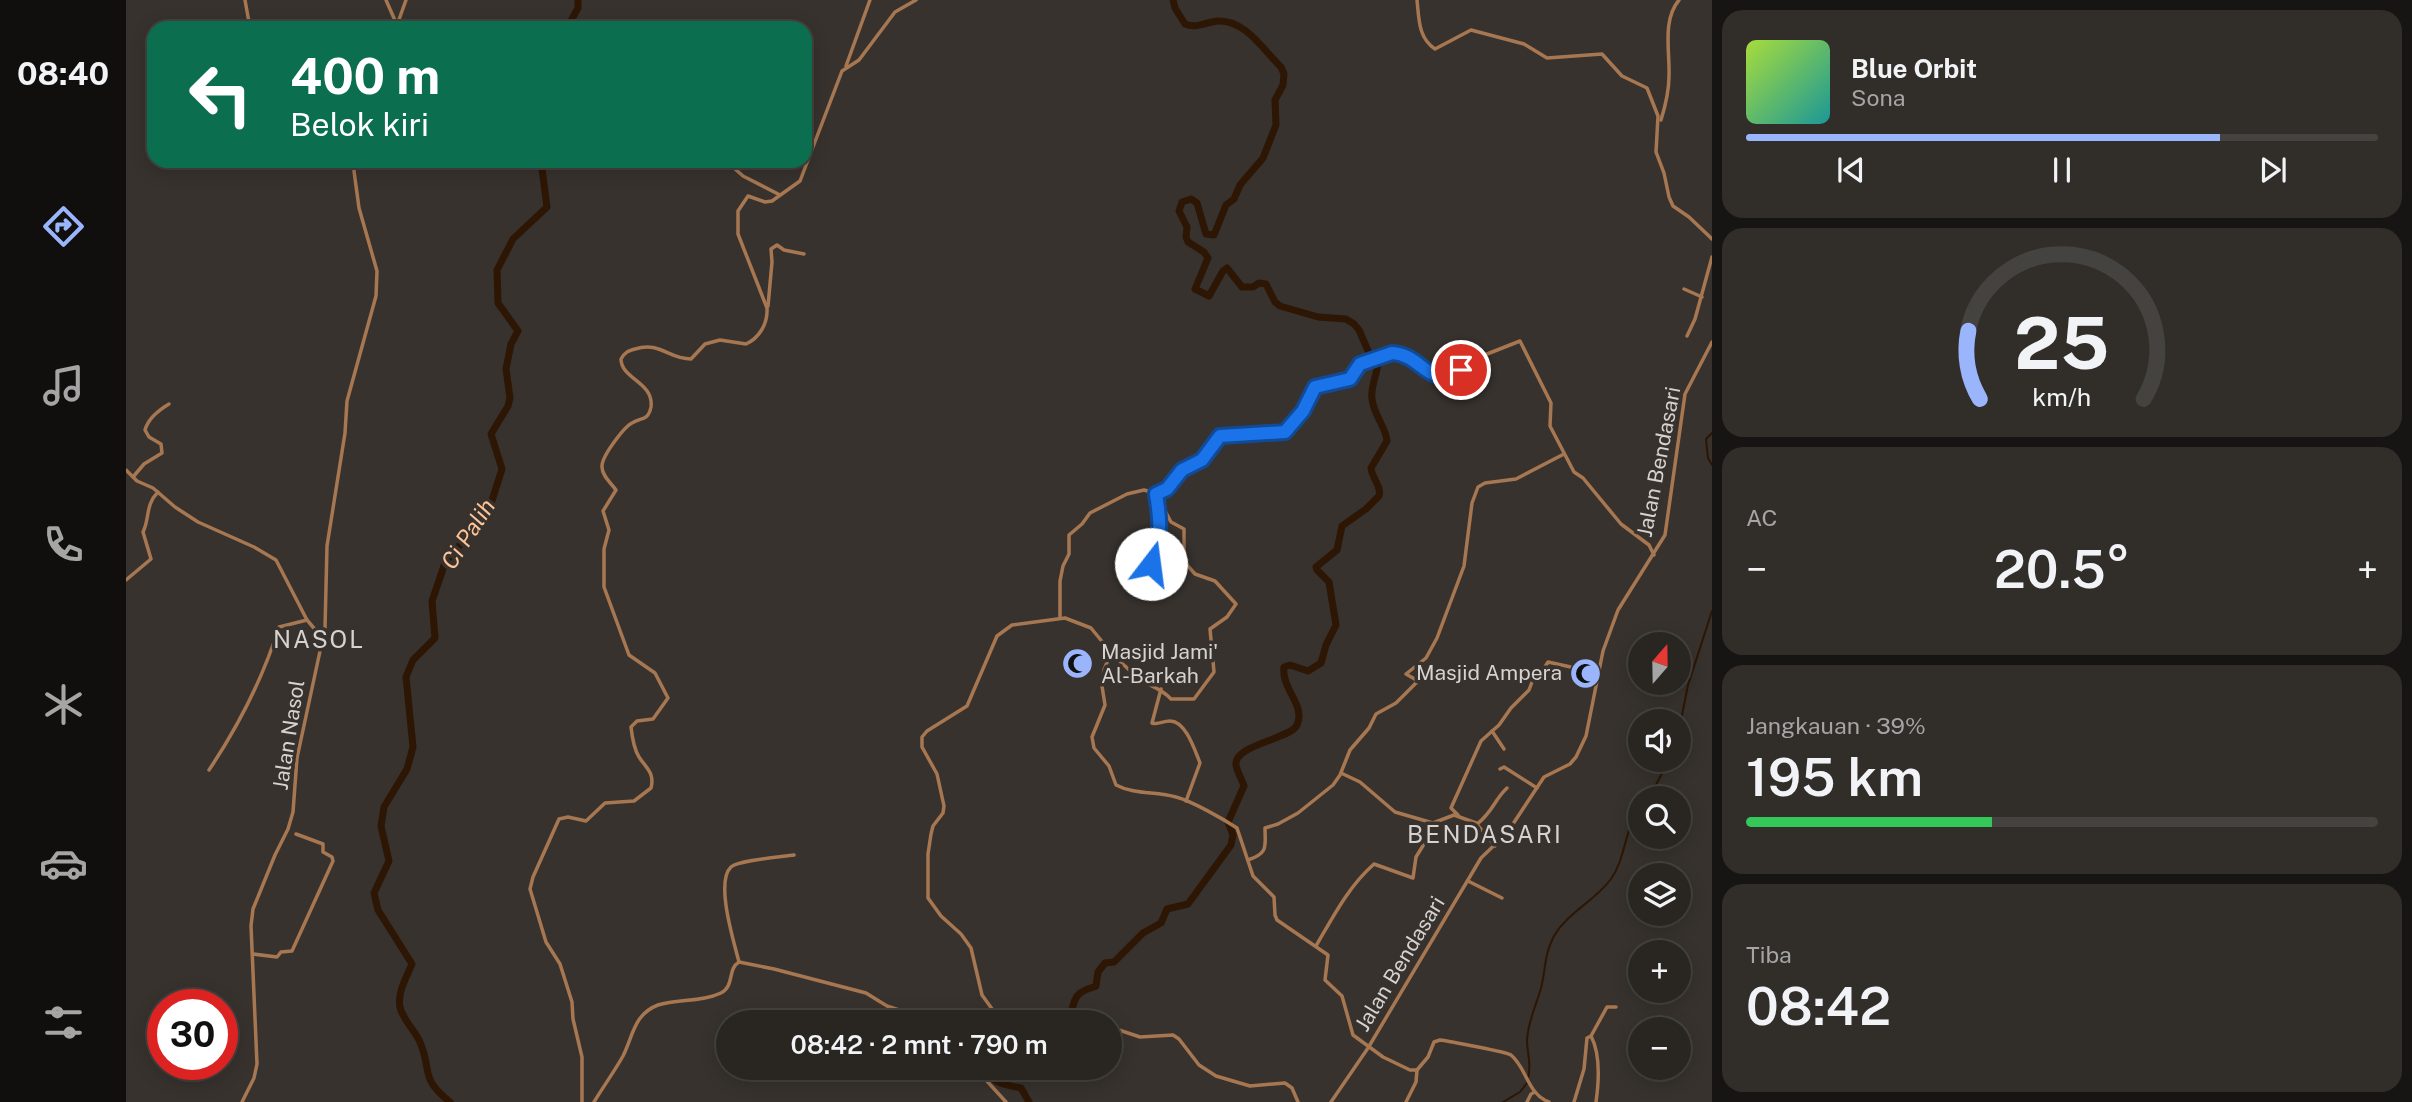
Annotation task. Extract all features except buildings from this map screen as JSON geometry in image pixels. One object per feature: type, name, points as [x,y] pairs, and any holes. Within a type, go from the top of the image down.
[{"type":"street","points":[[245,0],[249,21]]},
{"type":"street","points":[[386,0],[394,21]]},
{"type":"street","points":[[398,21],[406,0]]},
{"type":"street","points":[[845,68],[870,0]]},
{"type":"street","points":[[812,151],[839,75],[859,60],[895,12],[916,0]]},
{"type":"street","points":[[1417,0],[1422,33],[1427,43],[1435,49],[1471,30],[1524,44],[1547,58],[1603,54],[1622,76],[1647,88],[1658,116],[1656,152],[1664,173],[1667,193],[1673,206],[1712,239]]},
{"type":"street","points":[[1658,128],[1669,83],[1669,28],[1672,10],[1679,0]]},
{"type":"street","name":"Jalan Nasol","points":[[242,1102],[254,1078],[257,1064],[253,909],[293,813],[297,758],[326,619],[327,546],[345,433],[347,401],[378,285],[377,271],[359,208],[355,168]]},
{"type":"street","points":[[734,168],[743,176],[780,195]]},
{"type":"street","points":[[767,308],[740,240],[737,212],[748,196],[767,202],[780,195],[797,184],[806,168]]},
{"type":"street","points":[[582,1102],[582,1057],[572,1002],[561,964],[546,942],[531,895],[530,883],[559,819],[568,817],[586,821],[605,803],[634,801],[651,788],[650,771],[638,754],[631,727],[637,721],[653,719],[668,698],[655,673],[629,655],[604,584],[604,549],[609,530],[603,510],[615,490],[603,471],[603,458],[632,423],[645,419],[651,405],[642,384],[624,370],[621,359],[628,351],[648,345],[689,359],[694,357],[703,345],[717,341],[749,343],[762,330],[768,316],[771,249],[777,245],[785,250],[804,254]]},
{"type":"street","points":[[1687,336],[1702,297],[1712,257]]},
{"type":"street","points":[[1684,289],[1702,297]]},
{"type":"street","points":[[1156,494],[1167,489],[1182,470],[1202,460],[1220,436],[1285,432],[1303,411],[1315,387],[1350,379],[1360,364],[1397,353],[1435,375],[1448,378],[1477,358],[1520,341],[1551,403],[1550,424],[1574,472],[1583,478],[1622,525],[1649,545],[1654,555]]},
{"type":"street","name":"Jalan Bendasari","points":[[1331,1102],[1368,1048],[1481,858],[1507,833],[1549,773],[1570,764],[1582,747],[1598,673],[1618,610],[1665,535],[1685,394],[1712,342]]},
{"type":"street","points":[[133,477],[144,464],[163,452],[161,444],[147,435],[146,428],[157,413],[169,404]]},
{"type":"street","points":[[1248,860],[1258,857],[1264,850],[1265,828],[1298,813],[1333,785],[1350,751],[1371,725],[1376,714],[1396,703],[1418,681],[1406,674],[1426,658],[1437,638],[1465,560],[1476,490],[1482,484],[1517,478],[1564,454]]},
{"type":"street","points":[[126,470],[198,522],[276,559],[307,620],[323,639]]},
{"type":"street","points":[[1060,618],[1061,573],[1069,554],[1069,534],[1082,524],[1088,514],[1133,492],[1144,489],[1156,494],[1171,523],[1184,528],[1184,554],[1187,565],[1195,574],[1215,581],[1236,604],[1227,618],[1210,629],[1213,672],[1197,698],[1172,700],[1161,689],[1143,681],[1110,655]]},
{"type":"street","points":[[126,580],[151,559],[143,530],[148,523],[147,512],[151,500],[158,492]]},
{"type":"street","points":[[1148,569],[1160,529],[1161,515],[1156,494]]},
{"type":"street","points":[[993,1010],[982,995],[971,948],[961,934],[942,918],[928,898],[928,849],[932,829],[943,813],[944,802],[937,774],[921,743],[927,731],[967,706],[996,637],[1012,625],[1060,618],[1091,628],[1108,648],[1110,655],[1102,686],[1105,705],[1092,734],[1094,748],[1108,765],[1118,786],[1130,792],[1143,791],[1173,796],[1238,830],[1254,878],[1274,896],[1277,920],[1329,957],[1325,980],[1342,996],[1348,1010],[1350,1032],[1368,1048],[1405,1068],[1417,1070]]},
{"type":"street","points":[[209,770],[231,737],[258,685],[280,625],[307,620]]},
{"type":"street","points":[[1495,846],[1477,824],[1458,815],[1451,808],[1481,741],[1529,690],[1535,674],[1547,663],[1598,673]]},
{"type":"street","points":[[1161,689],[1152,723],[1157,725],[1172,721],[1180,725],[1200,763],[1186,801]]},
{"type":"street","points":[[1492,731],[1504,749]]},
{"type":"street","points":[[1500,769],[1504,766],[1537,788]]},
{"type":"street","points":[[1341,772],[1360,782],[1393,811],[1437,823]]},
{"type":"street","points":[[1477,824],[1507,788]]},
{"type":"street","points":[[1316,946],[1347,893],[1374,863],[1413,878],[1416,857],[1437,823],[1452,815],[1458,815]]},
{"type":"street","points":[[253,954],[277,957],[281,952],[292,951],[333,861],[332,857],[323,852],[323,844],[296,834]]},
{"type":"street","points":[[738,962],[724,890],[727,874],[736,865],[794,855]]},
{"type":"street","points":[[1468,881],[1502,898]]},
{"type":"street","points":[[738,962],[866,993],[899,1010]]},
{"type":"street","points":[[594,1102],[621,1059],[643,1013],[662,1004],[721,993],[730,985],[733,967],[738,962]]},
{"type":"street","points":[[1574,1102],[1583,1072],[1585,1043],[1612,1006]]},
{"type":"street","points":[[1122,1031],[1140,1037],[1173,1035],[1180,1039],[1199,1065],[1216,1076],[1250,1086],[1285,1083],[1292,1088],[1298,1102]]},
{"type":"street","points":[[1591,1036],[1597,1046],[1597,1102]]},
{"type":"street","points":[[1406,1102],[1416,1084],[1417,1070],[1428,1057],[1434,1042],[1440,1040],[1512,1056],[1534,1092],[1549,1102]]},
{"type":"street","points":[[986,1080],[1006,1102]]},
{"type":"street","points":[[1527,1102],[1534,1092]]},
{"type":"waterway","name":"Ci Palih","points":[[571,21],[578,8],[578,0]]},
{"type":"waterway","points":[[1071,1010],[1076,997],[1096,986],[1098,972],[1105,963],[1114,962],[1143,933],[1161,923],[1167,909],[1188,904],[1231,845],[1233,835],[1228,822],[1244,786],[1236,765],[1238,758],[1243,752],[1285,734],[1297,725],[1298,711],[1286,683],[1284,667],[1290,665],[1308,671],[1321,663],[1336,625],[1329,582],[1316,567],[1337,550],[1342,526],[1379,496],[1371,468],[1387,441],[1372,399],[1378,361],[1369,353],[1354,324],[1346,319],[1318,317],[1280,306],[1266,284],[1242,287],[1227,268],[1209,296],[1195,289],[1208,258],[1204,252],[1188,242],[1187,227],[1179,211],[1182,202],[1191,199],[1197,203],[1206,234],[1214,235],[1226,205],[1234,199],[1240,185],[1263,158],[1276,125],[1275,100],[1283,85],[1284,74],[1261,45],[1237,25],[1218,21],[1194,26],[1185,24],[1173,0]]},
{"type":"waterway","name":"Ci Palih","points":[[450,1102],[430,1079],[419,1040],[401,1011],[401,990],[412,964],[378,910],[374,893],[389,861],[381,826],[384,807],[407,769],[413,747],[406,677],[413,660],[435,638],[432,601],[445,563],[489,510],[502,469],[491,434],[508,406],[510,398],[506,369],[511,344],[518,331],[498,303],[497,270],[513,239],[547,207],[542,168]]},
{"type":"waterway","points":[[1712,433],[1706,439],[1708,458],[1712,465]]},
{"type":"waterway","points":[[1683,709],[1688,685],[1712,611]]},
{"type":"waterway","points":[[1655,786],[1663,772]]},
{"type":"waterway","points":[[1528,1078],[1528,1033],[1551,943],[1567,920],[1611,879],[1620,862],[1628,835]]},
{"type":"waterway","points":[[995,1080],[1021,1088],[1029,1102]]},
{"type":"waterway","points":[[1503,1102],[1520,1092],[1527,1083]]},
{"type":"place","name":"Masjid Jami' Al-Barkah","points":[[1078,664]]},
{"type":"place","name":"Masjid Ampera","points":[[1585,673]]},
{"type":"district","name":"NASOL","points":[[319,640]]},
{"type":"district","name":"BENDASARI","points":[[1485,835]]},
{"type":"route","points":[[1151,564],[1160,529],[1161,515],[1156,494],[1167,489],[1182,470],[1202,460],[1220,436],[1285,432],[1303,411],[1315,387],[1352,379],[1360,364],[1392,353],[1415,362],[1438,377],[1448,378],[1461,370]]}]
